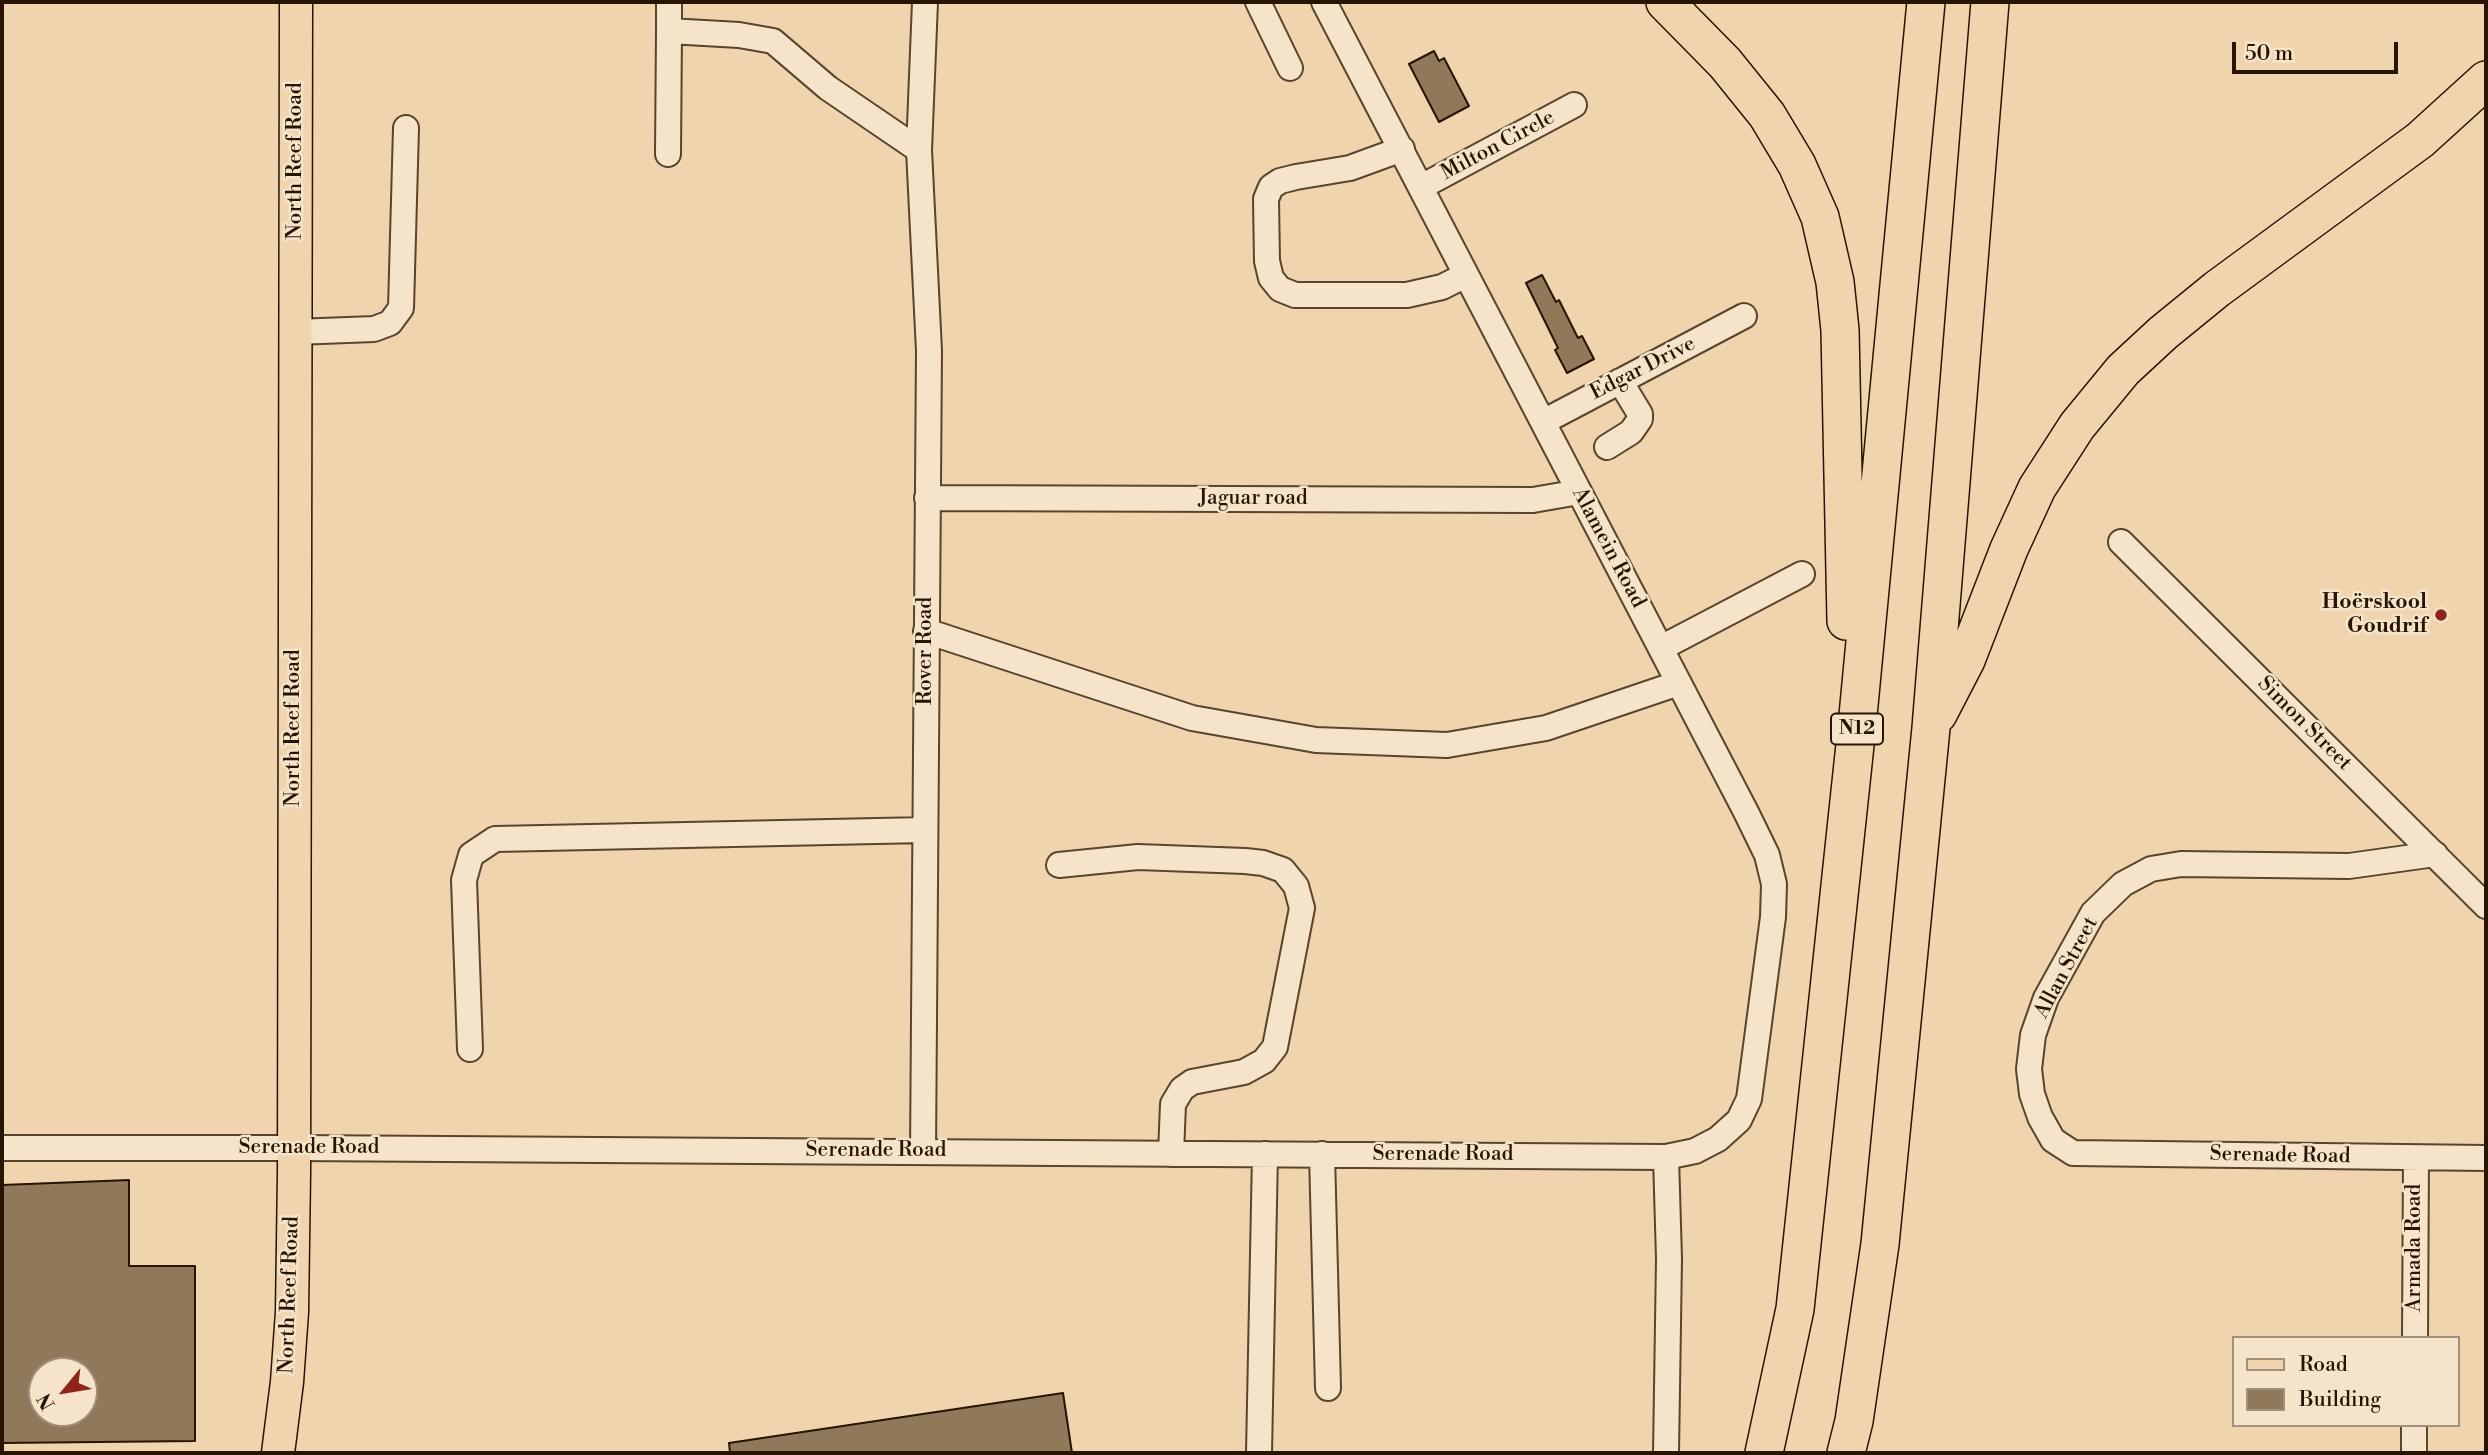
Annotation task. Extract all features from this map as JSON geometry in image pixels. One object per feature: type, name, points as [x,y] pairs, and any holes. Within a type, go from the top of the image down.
[{"type":"highway","points":[[1665,2],[1725,63],[1767,115],[1797,164],[1820,217],[1835,282],[1840,330],[1846,665],[1849,695],[1857,726]]},
{"type":"highway","name":"N12","points":[[1763,1453],[1795,1309],[1857,726],[1926,2]]},
{"type":"highway","points":[[1846,1453],[1854,1421],[1880,1244],[1931,728],[1990,2]]},
{"type":"highway","points":[[1931,728],[1966,660],[2009,549],[2037,488],[2077,426],[2123,370],[2217,289],[2420,141],[2486,80]]},
{"type":"main road","name":"North Reef Road","points":[[278,1453],[292,1312],[296,2]]},
{"type":"street","points":[[668,154],[669,2]]},
{"type":"street","name":"Rover Road","points":[[923,1152],[929,351],[919,150],[926,2]]},
{"type":"street","points":[[1258,2],[1290,68]]},
{"type":"street","name":"Alamein Road","points":[[1324,2],[1767,856],[1774,884],[1773,917],[1749,1100],[1739,1120]]},
{"type":"street","points":[[669,31],[773,41],[828,88],[919,150]]},
{"type":"street","name":"Milton Circle","points":[[1421,187],[1574,105]]},
{"type":"street","points":[[295,332],[374,329],[390,323],[401,309],[406,128]]},
{"type":"street","points":[[1402,149],[1350,168],[1296,177],[1270,187],[1266,199],[1267,261],[1270,278],[1280,289],[1295,295],[1407,295],[1441,287],[1466,275]]},
{"type":"street","name":"Edgar Drive","points":[[1543,422],[1744,316]]},
{"type":"street","points":[[1607,447],[1631,432],[1640,419],[1640,414],[1620,381]]},
{"type":"street","name":"Jaguar road","points":[[927,498],[1534,500],[1579,492]]},
{"type":"street","name":"Simon Street","points":[[2121,542],[2486,906]]},
{"type":"street","points":[[1661,648],[1802,574]]},
{"type":"street","points":[[926,631],[1192,718],[1316,740],[1447,745],[1546,728],[1679,682]]},
{"type":"street","points":[[470,1049],[464,880],[471,855],[495,839],[925,830]]},
{"type":"street","name":"Allan Street","points":[[2073,1153],[2053,1140],[2040,1117],[2032,1094],[2029,1069],[2033,1035],[2046,998],[2093,913],[2123,884],[2151,869],[2181,864],[2349,866],[2435,854]]},
{"type":"street","points":[[1059,865],[1138,858],[1245,861],[1263,863],[1283,870],[1296,886],[1302,908],[1275,1047],[1264,1061],[1244,1072],[1192,1082],[1182,1089],[1173,1104],[1171,1154]]},
{"type":"street","name":"Serenade Road","points":[[2,1148],[1666,1157],[1695,1151],[1718,1139],[1739,1120]]},
{"type":"street","name":"Serenade Road","points":[[2073,1153],[2486,1158]]},
{"type":"street","points":[[1259,1453],[1265,1154]]},
{"type":"street","points":[[1322,1154],[1328,1388]]},
{"type":"street","points":[[1666,1157],[1669,1259],[1666,1453]]},
{"type":"street","name":"Armada Road","points":[[2415,1336],[2416,1158]]},
{"type":"street","points":[[2414,1427],[2414,1453]]},
{"type":"building","points":[[1434,51],[1439,61],[1444,58],[1469,106],[1439,122],[1409,64]]},
{"type":"building","points":[[1542,275],[1556,302],[1559,300],[1578,338],[1582,336],[1594,359],[1567,373],[1555,350],[1558,348],[1526,283]]},
{"type":"building","points":[[129,1180],[129,1266],[195,1266],[195,1441],[2,1443],[2,1185]]},
{"type":"building","points":[[1063,1393],[1072,1453],[730,1453],[729,1443]]},
{"type":"place","name":"Hoërskool Goudrif","points":[[2441,615]]}]
